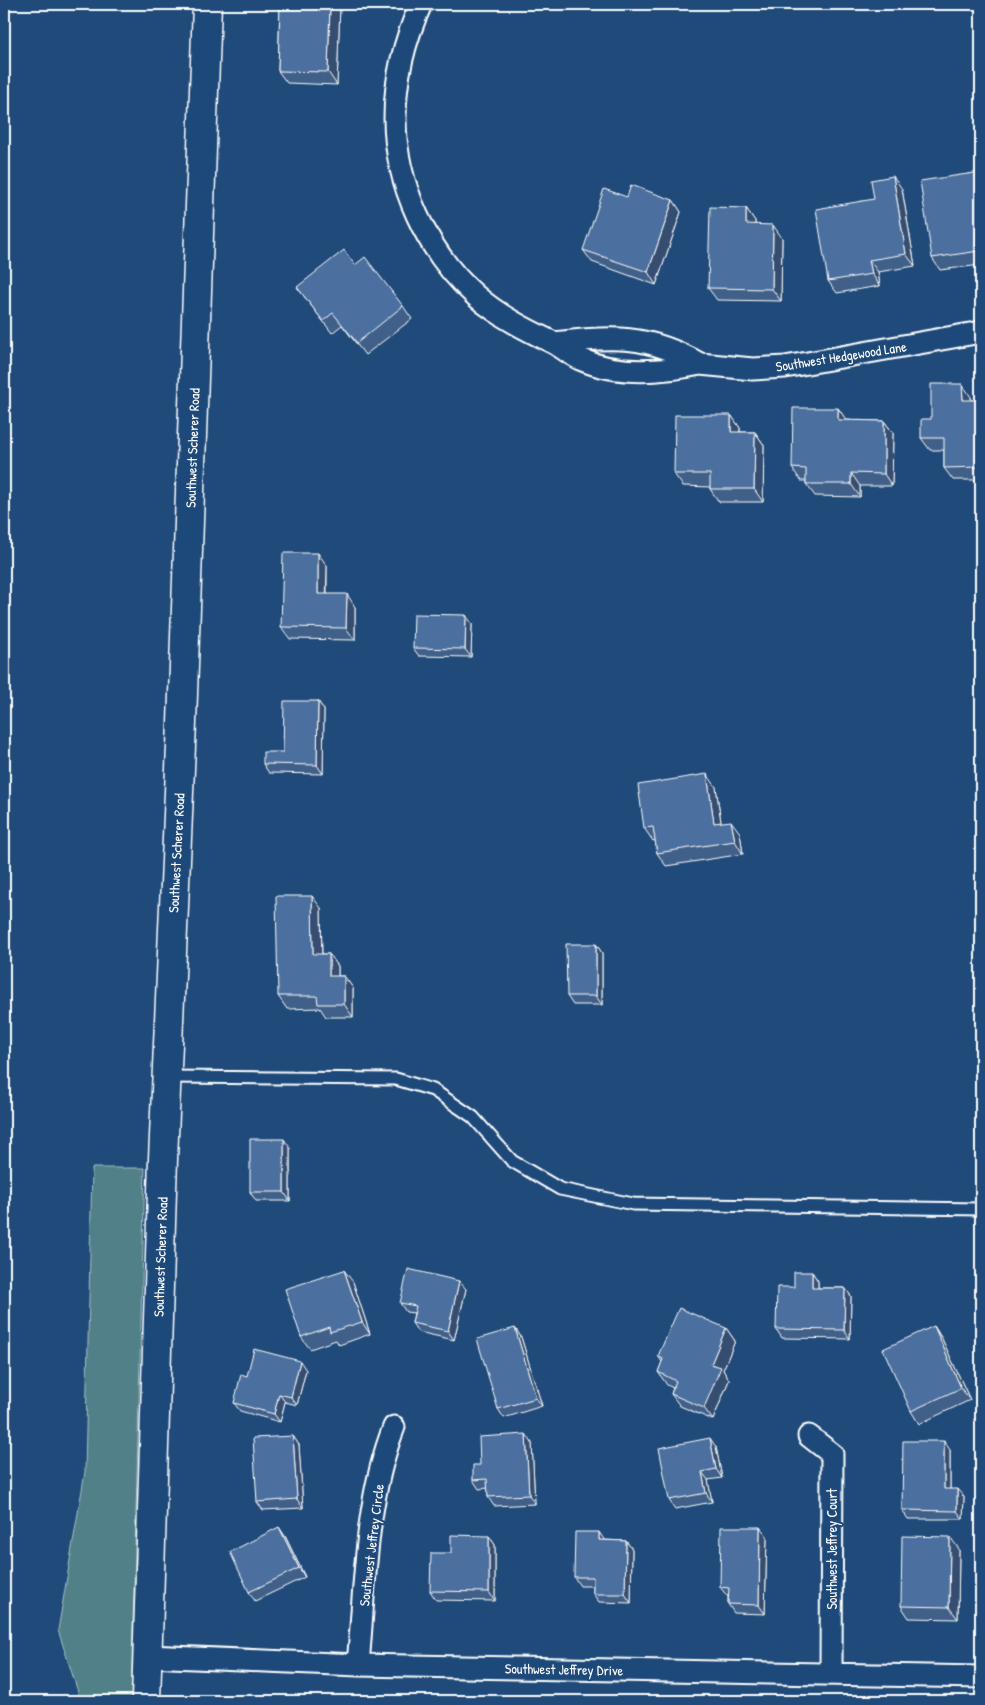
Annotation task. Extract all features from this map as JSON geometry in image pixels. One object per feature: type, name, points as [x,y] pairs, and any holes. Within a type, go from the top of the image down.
[{"type":"main road","name":"Southwest Scherer Road","points":[[146,1701],[166,1077],[182,723],[207,4]]},
{"type":"street","name":"Southwest Hedgewood Lane","points":[[421,4],[407,38],[396,90],[395,119],[401,168],[411,199],[421,223],[444,262],[476,296],[530,333],[554,343],[580,359],[608,366],[641,370],[675,369],[700,364],[753,369],[785,367],[981,332]]},
{"type":"street","name":"Southwest Hedgewood Lane","points":[[554,343],[593,338],[629,339],[657,344],[678,351],[700,364]]},
{"type":"street","name":"Southwest Jeffrey Circle","points":[[358,1665],[372,1518],[384,1452],[394,1427]]},
{"type":"street","name":"Southwest Jeffrey Court","points":[[808,1436],[832,1454],[830,1674]]},
{"type":"street","name":"Southwest Jeffrey Drive","points":[[148,1656],[358,1665],[981,1677]]},
{"type":"lane","points":[[166,1077],[396,1079],[433,1090],[473,1117],[512,1162],[560,1188],[633,1204],[981,1209]]},
{"type":"green space","points":[[92,1168],[145,1168],[131,1701],[81,1701],[58,1630],[85,1472]]},
{"type":"building","points":[[280,4],[330,4],[328,72],[278,71]]},
{"type":"building","points":[[981,172],[981,231],[976,232],[979,251],[932,258],[920,181]]},
{"type":"building","points":[[893,176],[906,254],[869,260],[872,274],[828,281],[816,209],[874,199],[871,180]]},
{"type":"building","points":[[631,185],[673,200],[648,272],[583,250],[604,189],[627,197]]},
{"type":"building","points":[[710,207],[746,208],[746,224],[773,225],[772,289],[708,288]]},
{"type":"building","points":[[344,250],[355,265],[365,257],[403,306],[357,343],[333,313],[323,321],[297,287]]},
{"type":"building","points":[[931,384],[962,384],[963,400],[981,400],[981,467],[944,468],[944,438],[921,438],[921,419],[931,419]]},
{"type":"building","points":[[793,408],[838,408],[838,420],[884,421],[884,474],[851,473],[851,484],[806,484],[806,469],[792,468]]},
{"type":"building","points":[[675,415],[731,415],[731,432],[755,432],[754,489],[710,489],[710,474],[674,474]]},
{"type":"building","points":[[283,553],[318,553],[318,594],[347,594],[346,628],[281,627]]},
{"type":"building","points":[[414,614],[466,615],[465,649],[413,648]]},
{"type":"building","points":[[284,701],[318,701],[317,765],[263,764],[263,752],[283,752]]},
{"type":"building","points":[[707,774],[714,823],[731,821],[735,841],[657,853],[653,827],[644,828],[638,785]]},
{"type":"building","points":[[276,896],[312,896],[313,954],[329,954],[329,976],[344,976],[344,1004],[318,1004],[317,996],[278,996]]},
{"type":"building","points":[[566,944],[596,944],[596,996],[567,996]]},
{"type":"building","points":[[250,1139],[284,1139],[284,1192],[250,1192]]},
{"type":"building","points":[[408,1269],[459,1281],[448,1331],[412,1323],[416,1306],[400,1303]]},
{"type":"building","points":[[344,1270],[362,1322],[330,1332],[329,1327],[301,1337],[285,1289]]},
{"type":"building","points":[[794,1272],[812,1272],[812,1288],[845,1288],[844,1330],[776,1329],[777,1287],[794,1287]]},
{"type":"building","points":[[679,1308],[726,1328],[711,1364],[721,1367],[704,1408],[671,1394],[676,1381],[658,1372],[663,1359],[658,1356]]},
{"type":"building","points":[[934,1326],[961,1388],[911,1411],[883,1349]]},
{"type":"building","points":[[515,1328],[536,1398],[498,1409],[477,1339]]},
{"type":"building","points":[[254,1349],[300,1361],[291,1397],[279,1394],[274,1414],[234,1403],[241,1374],[247,1376]]},
{"type":"building","points":[[526,1434],[529,1495],[488,1497],[487,1479],[473,1480],[473,1465],[480,1465],[479,1437]]},
{"type":"building","points":[[293,1436],[297,1499],[257,1502],[253,1438]]},
{"type":"building","points":[[710,1438],[716,1469],[702,1472],[706,1493],[669,1500],[659,1448]]},
{"type":"building","points":[[903,1441],[944,1441],[944,1489],[957,1489],[957,1511],[902,1510]]},
{"type":"building","points":[[279,1527],[299,1568],[249,1592],[230,1552]]},
{"type":"building","points":[[721,1527],[760,1527],[759,1605],[728,1604],[729,1588],[720,1587]]},
{"type":"building","points":[[575,1532],[599,1532],[599,1540],[626,1541],[625,1594],[593,1594],[593,1577],[574,1577]]},
{"type":"building","points":[[451,1535],[489,1536],[489,1592],[430,1591],[431,1553],[451,1553]]},
{"type":"building","points":[[902,1536],[950,1537],[949,1607],[901,1606]]}]
